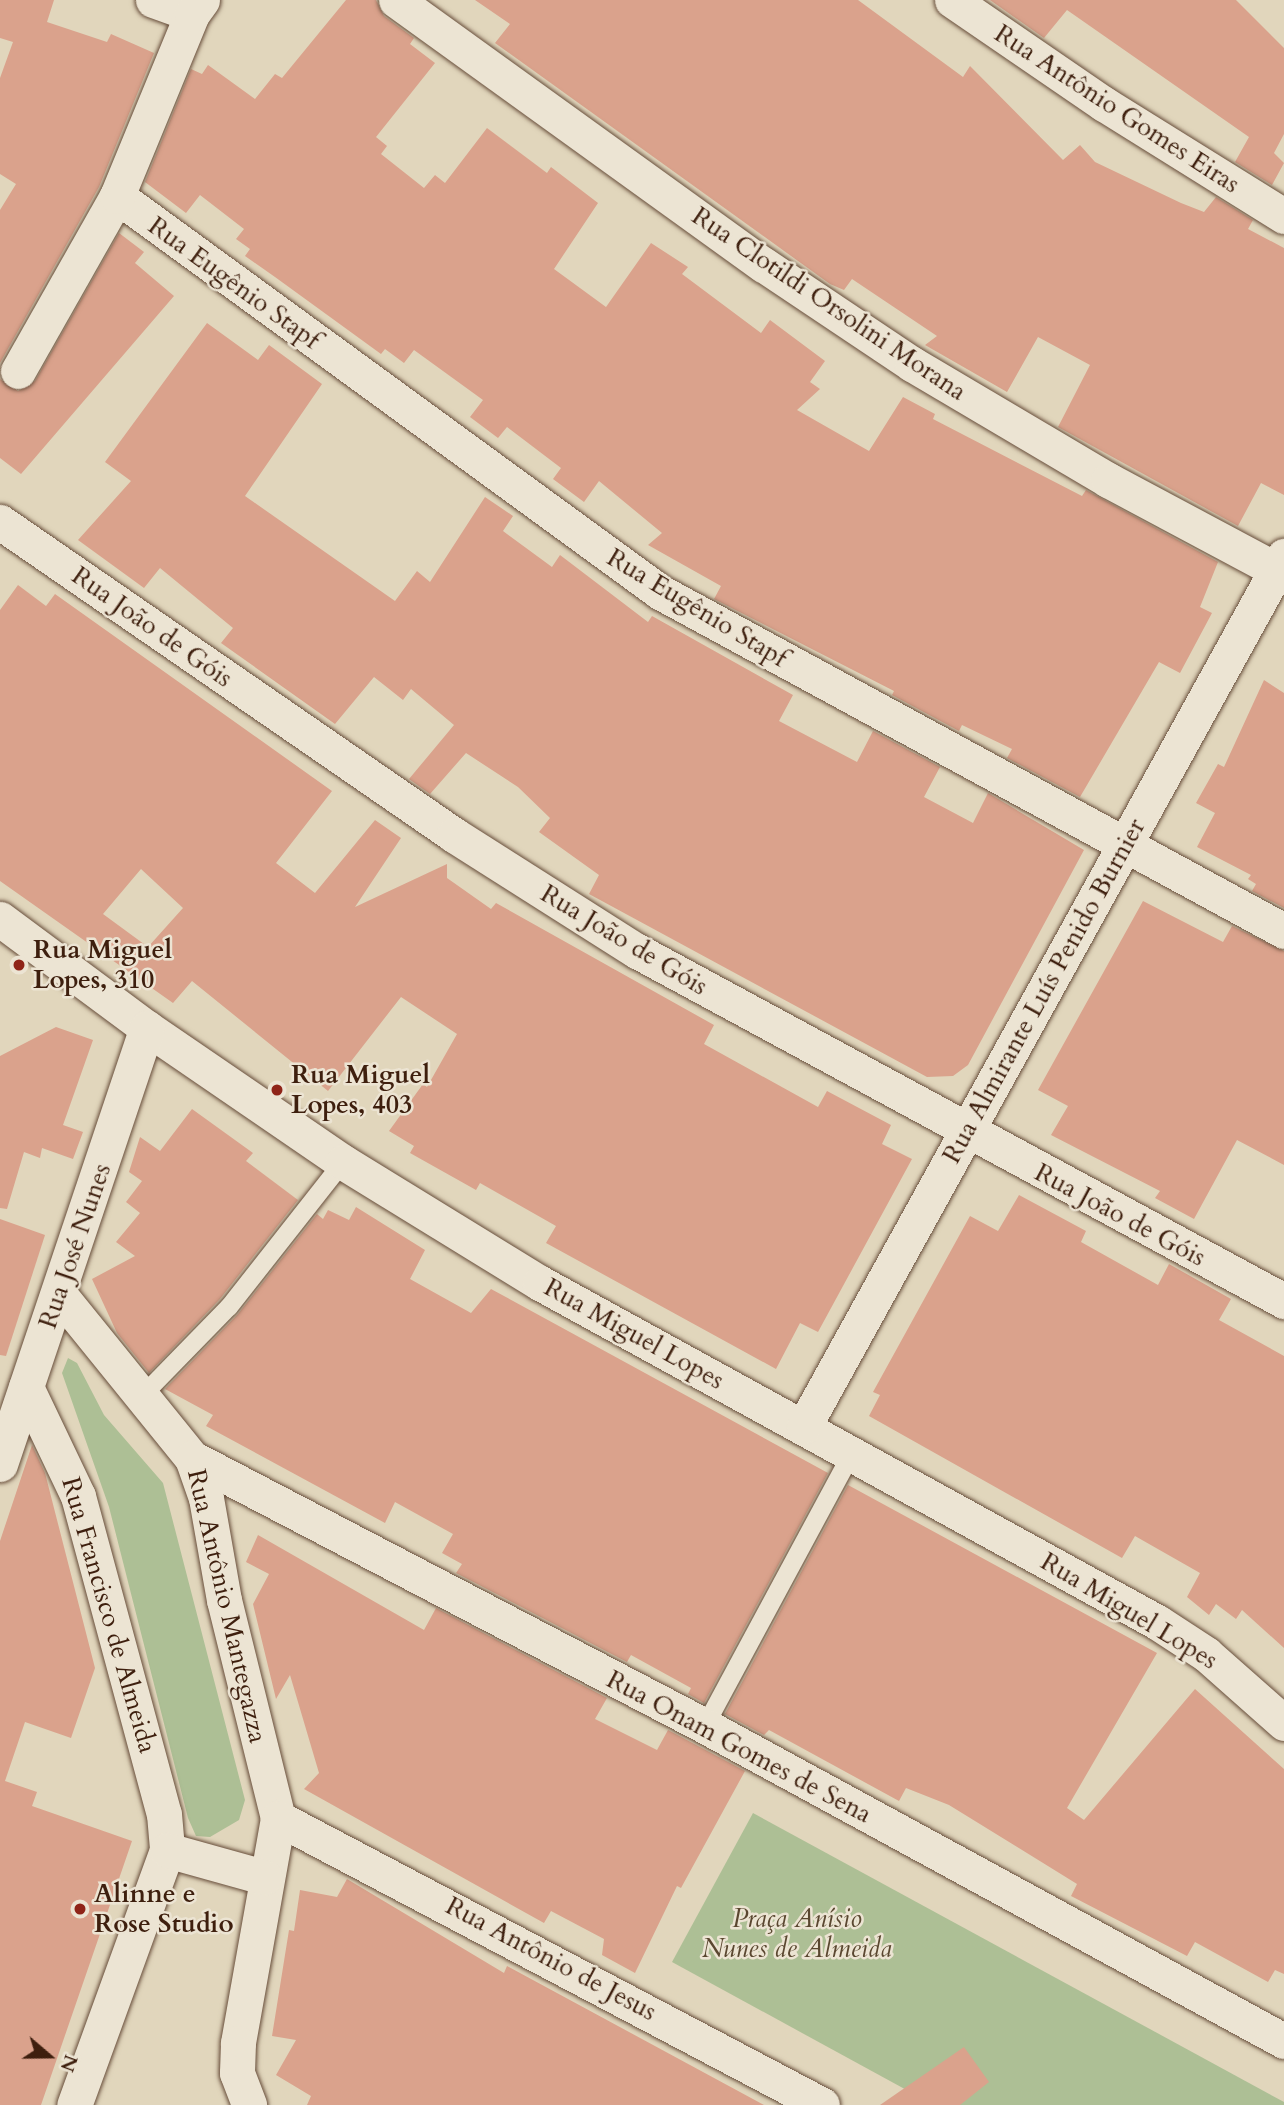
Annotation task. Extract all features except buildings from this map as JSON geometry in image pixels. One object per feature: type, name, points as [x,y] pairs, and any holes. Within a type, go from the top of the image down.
[{"type":"street","points":[[18,371],[117,197],[197,7],[153,0]]},
{"type":"street","name":"Rua Clotildi Orsolini Morana","points":[[396,0],[753,257],[912,364],[1108,480],[1281,566]]},
{"type":"street","name":"Rua Antônio Gomes Eiras","points":[[952,0],[1104,104],[1284,216]]},
{"type":"street","name":"Rua Eugênio Stapf","points":[[117,197],[660,592],[1284,931]]},
{"type":"street","name":"Rua João de Góis","points":[[0,522],[454,835],[625,944],[965,1133],[1284,1301]]},
{"type":"street","name":"Rua Almirante Luís Penido Burnier","points":[[804,1426],[1281,566]]},
{"type":"street","name":"Rua Miguel Lopes","points":[[0,919],[147,1028],[343,1162],[540,1283],[852,1452],[1157,1622],[1206,1654],[1284,1723]]},
{"type":"street","name":"Rua José Nunes","points":[[0,1464],[147,1028]]},
{"type":"street","name":"Rua Antônio Mantegazza","points":[[59,1294],[192,1458],[278,1818],[264,1877],[239,2043],[237,2073],[249,2105]]},
{"type":"street","name":"Rua Francisco de Almeida","points":[[26,1387],[78,1496],[164,1814],[167,1850],[74,2105]]},
{"type":"street","name":"Rua Onam Gomes de Sena","points":[[192,1458],[705,1726],[1284,2041]]},
{"type":"street","name":"Rua Antônio de Jesus","points":[[278,1818],[822,2105]]},
{"type":"street","points":[[167,1850],[264,1877]]},
{"type":"lane","points":[[142,1396],[229,1307],[343,1162]]},
{"type":"lane","points":[[705,1726],[852,1452]]},
{"type":"green space","points":[[68,1358],[77,1363],[104,1415],[163,1483],[245,1800],[239,1820],[210,1837],[196,1836],[188,1818],[109,1507],[62,1373]]},
{"type":"green space","name":"Praça Anísio Nunes de Almeida","points":[[753,1813],[1284,2102],[1284,2105],[934,2105],[672,1962]]},
{"type":"place","name":"Rua Miguel Lopes, 310","points":[[19,965]]},
{"type":"place","name":"Rua Miguel Lopes, 403","points":[[277,1090]]},
{"type":"place","name":"Alinne e Rose Studio","points":[[80,1909]]}]
